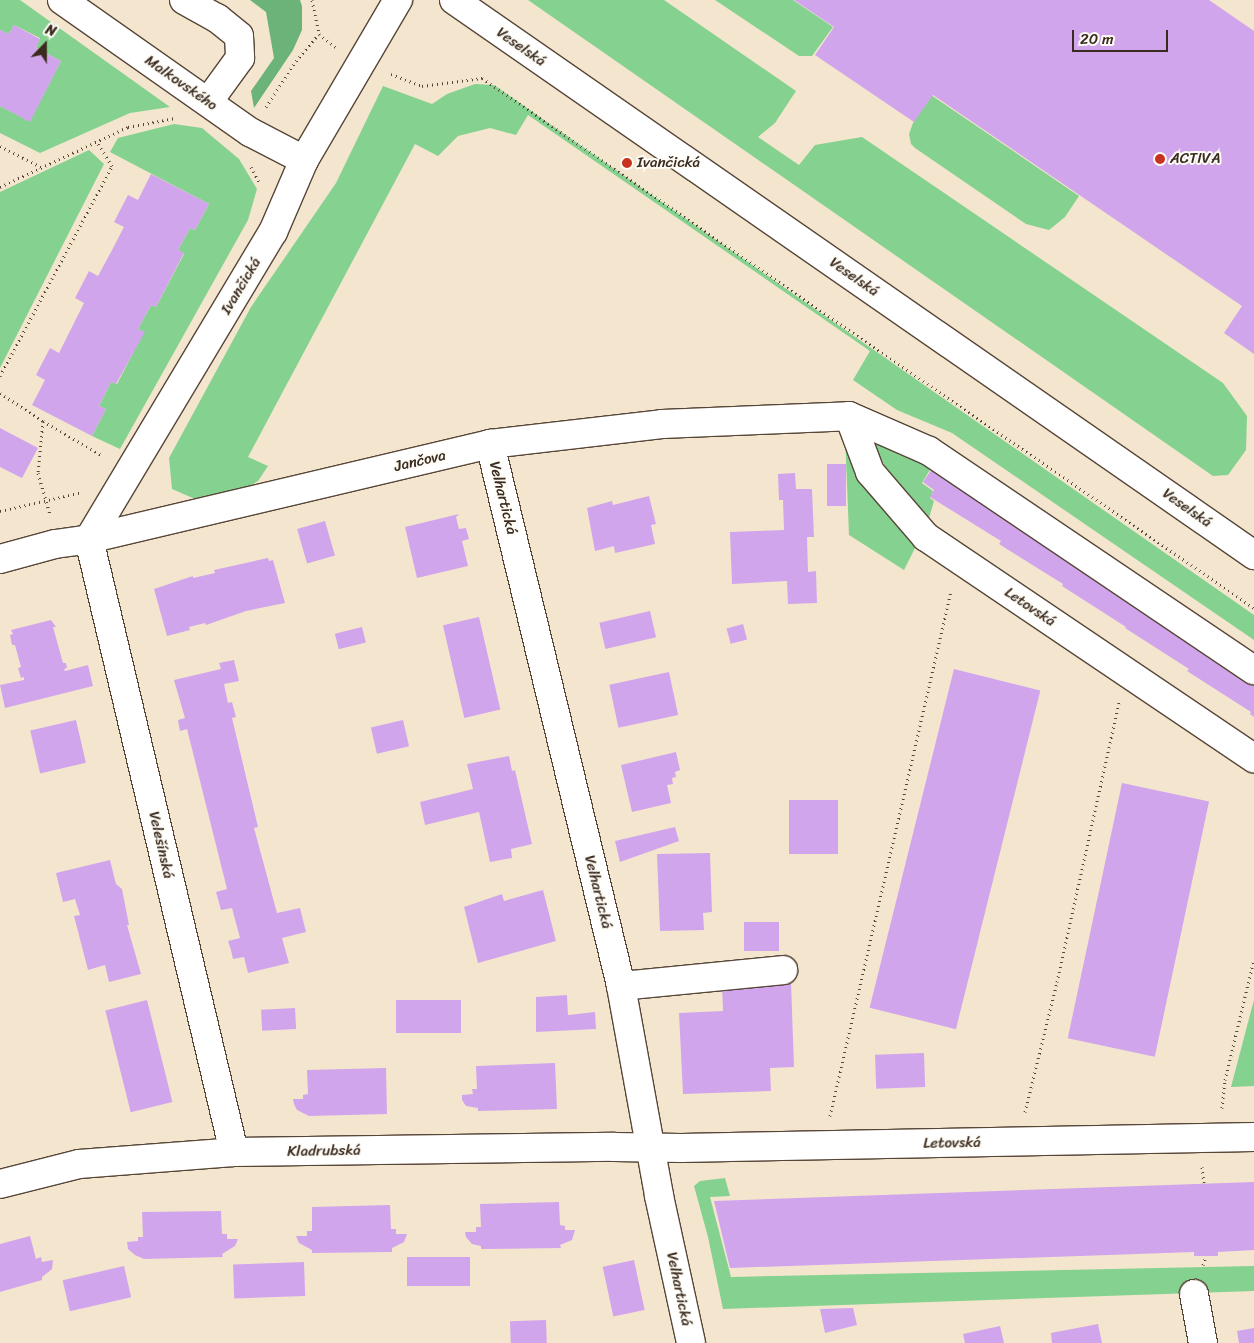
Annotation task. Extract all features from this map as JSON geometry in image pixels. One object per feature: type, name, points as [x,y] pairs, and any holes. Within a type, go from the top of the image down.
[{"type":"street","name":"Malkovského","points":[[62,0],[250,132],[304,160]]},
{"type":"street","points":[[184,0],[217,18],[239,36],[240,58],[208,102]]},
{"type":"street","name":"Ivančická","points":[[89,539],[274,232],[304,160],[398,0]]},
{"type":"street","name":"Veselská","points":[[454,0],[1254,555]]},
{"type":"street","points":[[849,416],[929,450],[1254,670]]},
{"type":"street","name":"Jančova","points":[[0,559],[55,544],[89,539],[490,444],[662,424],[849,416]]},
{"type":"street","name":"Letovská","points":[[849,416],[870,472],[926,537],[1254,758]]},
{"type":"street","name":"Velhartická","points":[[490,444],[621,986],[659,1196],[691,1343]]},
{"type":"street","name":"Velešínská","points":[[89,539],[234,1152]]},
{"type":"street","points":[[621,986],[783,970]]},
{"type":"street","name":"Letovská","points":[[651,1147],[823,1146],[1254,1137]]},
{"type":"street","name":"Kladrubská","points":[[0,1184],[79,1164],[234,1152],[651,1147]]},
{"type":"street","points":[[1194,1294],[1203,1343]]},
{"type":"path","points":[[312,0],[320,34],[340,50]]},
{"type":"path","points":[[250,132],[296,61],[320,34]]},
{"type":"path","points":[[391,74],[422,86],[482,78],[1254,608]]},
{"type":"path","points":[[0,187],[128,127],[180,117]]},
{"type":"path","points":[[0,376],[112,166],[97,142]]},
{"type":"path","points":[[0,146],[41,168]]},
{"type":"path","points":[[0,393],[106,458]]},
{"type":"path","points":[[43,420],[38,473],[47,500],[55,544]]},
{"type":"path","points":[[823,1146],[958,559]]},
{"type":"path","points":[[1018,1142],[1057,982],[1125,672]]},
{"type":"path","points":[[1218,1138],[1225,1080],[1254,959]]},
{"type":"green space","points":[[0,0],[20,0],[170,107],[130,113],[40,153],[0,133],[0,106],[30,121],[61,61],[36,48],[40,38],[14,25],[9,34],[0,30]]},
{"type":"green space","points":[[250,0],[300,0],[302,6],[302,30],[293,50],[254,108],[251,91],[274,58],[266,12]]},
{"type":"green space","points":[[528,0],[664,0],[796,91],[775,123],[758,137],[799,165],[815,145],[862,137],[1223,383],[1247,416],[1246,450],[1228,475],[1213,476]]},
{"type":"green space","points":[[715,0],[793,0],[833,27],[812,56],[799,56]]},
{"type":"green space","points":[[475,84],[494,85],[1254,615],[1254,640],[952,433],[897,410],[853,380],[870,351],[528,115],[516,135],[490,128],[458,136],[438,156],[415,144],[248,457],[268,466],[258,481],[240,492],[202,502],[172,489],[169,458],[251,307],[336,183],[383,86],[432,104],[447,94]]},
{"type":"green space","points":[[931,95],[1079,196],[1065,217],[1049,230],[1026,224],[915,148],[911,144],[909,134],[913,123]]},
{"type":"green space","points":[[174,124],[202,128],[239,159],[257,189],[248,220],[120,449],[92,436],[106,409],[99,406],[111,382],[117,384],[144,332],[138,329],[151,305],[156,307],[184,254],[178,250],[190,228],[195,230],[209,204],[110,152],[118,138]]},
{"type":"green space","points":[[89,150],[104,164],[0,368],[0,192]]},
{"type":"green space","points":[[845,434],[918,542],[904,570],[849,535]]},
{"type":"green space","points":[[869,435],[934,463],[922,483],[933,491],[930,498],[934,501],[929,518],[886,468]]},
{"type":"green space","points":[[1254,1000],[1254,1086],[1231,1087],[1251,1011]]},
{"type":"green space","points":[[725,1178],[730,1196],[710,1197],[731,1277],[1254,1266],[1254,1291],[723,1309],[708,1237],[694,1186],[700,1181]]},
{"type":"building","points":[[794,0],[1209,0],[1254,31],[1254,354],[1224,333],[1242,306],[933,95],[914,122],[815,55],[834,27]]},
{"type":"building","points":[[14,25],[40,39],[36,48],[61,61],[30,122],[0,106],[0,30],[9,34]]},
{"type":"building","points":[[151,174],[209,204],[195,230],[190,228],[178,250],[184,253],[156,307],[151,305],[138,329],[145,332],[116,384],[111,382],[99,406],[106,409],[92,436],[32,405],[45,380],[36,375],[50,348],[59,353],[84,303],[75,298],[89,271],[98,276],[124,227],[114,222],[128,195],[138,200]]},
{"type":"building","points":[[0,428],[38,448],[22,478],[0,467]]},
{"type":"building","points":[[936,463],[1254,676],[1254,717],[1250,714],[1251,712],[1187,671],[1189,669],[1062,586],[1063,584],[999,544],[1001,541],[930,497],[934,490],[923,482]]},
{"type":"building","points":[[827,464],[846,464],[846,506],[827,506]]},
{"type":"building","points":[[795,473],[796,489],[812,489],[814,537],[807,537],[808,572],[816,571],[817,603],[788,604],[787,581],[732,584],[730,532],[784,530],[783,500],[779,500],[778,474]]},
{"type":"building","points":[[649,496],[656,524],[651,525],[655,544],[615,553],[614,546],[595,551],[587,508],[612,501],[613,505]]},
{"type":"building","points":[[459,514],[456,517],[459,529],[466,528],[469,539],[462,541],[468,566],[417,578],[405,527]]},
{"type":"building","points":[[325,521],[335,556],[307,564],[297,529]]},
{"type":"building","points":[[268,558],[269,561],[273,560],[285,603],[246,611],[206,625],[205,623],[189,627],[190,630],[167,636],[154,589],[193,576],[193,578],[215,573],[214,570]]},
{"type":"building","points":[[650,611],[656,637],[605,649],[599,623]]},
{"type":"building","points":[[479,617],[500,710],[464,718],[443,625]]},
{"type":"building","points":[[51,620],[56,627],[53,627],[63,663],[66,663],[67,668],[64,669],[65,671],[88,665],[93,686],[5,708],[0,685],[24,680],[24,677],[21,678],[18,668],[21,667],[15,645],[12,645],[10,635],[13,634],[11,630]]},
{"type":"building","points":[[743,624],[747,639],[731,644],[727,628]]},
{"type":"building","points":[[362,627],[366,643],[339,649],[335,634]]},
{"type":"building","points":[[234,660],[239,681],[224,684],[228,703],[232,702],[236,717],[232,718],[258,827],[254,828],[277,913],[300,908],[306,932],[282,938],[289,963],[248,973],[244,957],[233,959],[228,941],[240,938],[232,908],[221,910],[216,892],[227,889],[187,729],[180,731],[178,720],[185,718],[174,680],[221,669],[219,663]]},
{"type":"building","points":[[954,669],[1040,691],[956,1029],[870,1008]]},
{"type":"building","points":[[669,672],[678,715],[618,728],[609,685]]},
{"type":"building","points":[[76,720],[86,763],[40,773],[30,731]]},
{"type":"building","points":[[403,720],[409,746],[377,754],[371,727]]},
{"type":"building","points":[[676,752],[680,770],[675,772],[676,777],[672,778],[673,784],[667,785],[671,803],[632,812],[621,765]]},
{"type":"building","points":[[509,756],[512,771],[515,770],[532,844],[511,849],[512,858],[490,862],[479,812],[425,825],[420,802],[473,789],[467,764]]},
{"type":"building","points":[[1122,783],[1209,802],[1155,1057],[1068,1038]]},
{"type":"building","points":[[789,800],[838,800],[838,854],[789,854]]},
{"type":"building","points":[[675,827],[679,841],[620,862],[615,841]]},
{"type":"building","points":[[710,853],[712,912],[703,913],[704,930],[660,931],[657,854]]},
{"type":"building","points":[[110,860],[116,884],[122,889],[129,925],[127,925],[141,974],[109,982],[105,965],[88,970],[74,916],[80,915],[75,899],[63,902],[56,873]]},
{"type":"building","points":[[543,890],[556,941],[478,963],[464,907],[502,894],[504,901]]},
{"type":"building","points":[[744,922],[779,922],[779,951],[744,951]]},
{"type":"building","points":[[791,982],[794,1067],[770,1068],[771,1091],[683,1094],[679,1013],[723,1011],[722,985]]},
{"type":"building","points":[[567,995],[568,1015],[595,1012],[596,1029],[536,1032],[536,997]]},
{"type":"building","points":[[147,1000],[172,1102],[131,1112],[105,1010]]},
{"type":"building","points":[[396,1000],[461,1000],[461,1033],[396,1033]]},
{"type":"building","points":[[295,1008],[296,1029],[262,1031],[261,1010]]},
{"type":"building","points":[[924,1053],[925,1087],[876,1089],[875,1055]]},
{"type":"building","points":[[555,1063],[557,1109],[478,1111],[478,1108],[466,1106],[462,1100],[462,1095],[473,1094],[472,1089],[477,1089],[476,1066]]},
{"type":"building","points":[[386,1068],[387,1114],[309,1116],[297,1110],[294,1104],[293,1099],[303,1099],[303,1095],[308,1094],[307,1070]]},
{"type":"building","points":[[1254,1182],[1254,1250],[1218,1252],[1218,1256],[1194,1256],[1194,1252],[730,1268],[714,1201]]},
{"type":"building","points":[[559,1202],[560,1225],[565,1226],[565,1230],[575,1230],[572,1240],[560,1245],[561,1248],[481,1249],[481,1246],[472,1244],[466,1237],[465,1232],[476,1232],[476,1227],[481,1227],[480,1204]]},
{"type":"building","points":[[390,1205],[391,1229],[396,1229],[396,1234],[407,1234],[404,1242],[392,1248],[392,1252],[312,1253],[312,1250],[299,1243],[296,1236],[307,1236],[307,1231],[312,1231],[312,1207]]},
{"type":"building","points":[[221,1211],[222,1234],[227,1234],[227,1239],[238,1239],[235,1246],[222,1254],[223,1257],[144,1259],[128,1249],[127,1242],[138,1241],[138,1237],[143,1237],[142,1212]]},
{"type":"building","points":[[30,1236],[36,1259],[41,1257],[42,1262],[53,1260],[52,1269],[42,1277],[42,1280],[0,1292],[0,1244]]},
{"type":"building","points":[[407,1257],[470,1257],[470,1286],[407,1286]]},
{"type":"building","points":[[634,1260],[645,1310],[613,1317],[603,1267]]},
{"type":"building","points":[[304,1262],[305,1296],[234,1298],[233,1264]]},
{"type":"building","points":[[124,1266],[131,1297],[70,1311],[63,1280]]},
{"type":"building","points":[[853,1308],[857,1325],[825,1333],[820,1309]]},
{"type":"building","points":[[546,1320],[547,1343],[511,1343],[510,1321]]},
{"type":"building","points":[[1098,1324],[1102,1343],[1052,1343],[1051,1333]]},
{"type":"building","points":[[1000,1326],[1004,1343],[965,1343],[963,1334]]},
{"type":"building","points":[[1254,1328],[1254,1343],[1239,1343],[1237,1331]]},
{"type":"place","name":"ACTIVA","points":[[1160,159]]},
{"type":"place","name":"Ivančická","points":[[627,163]]}]
